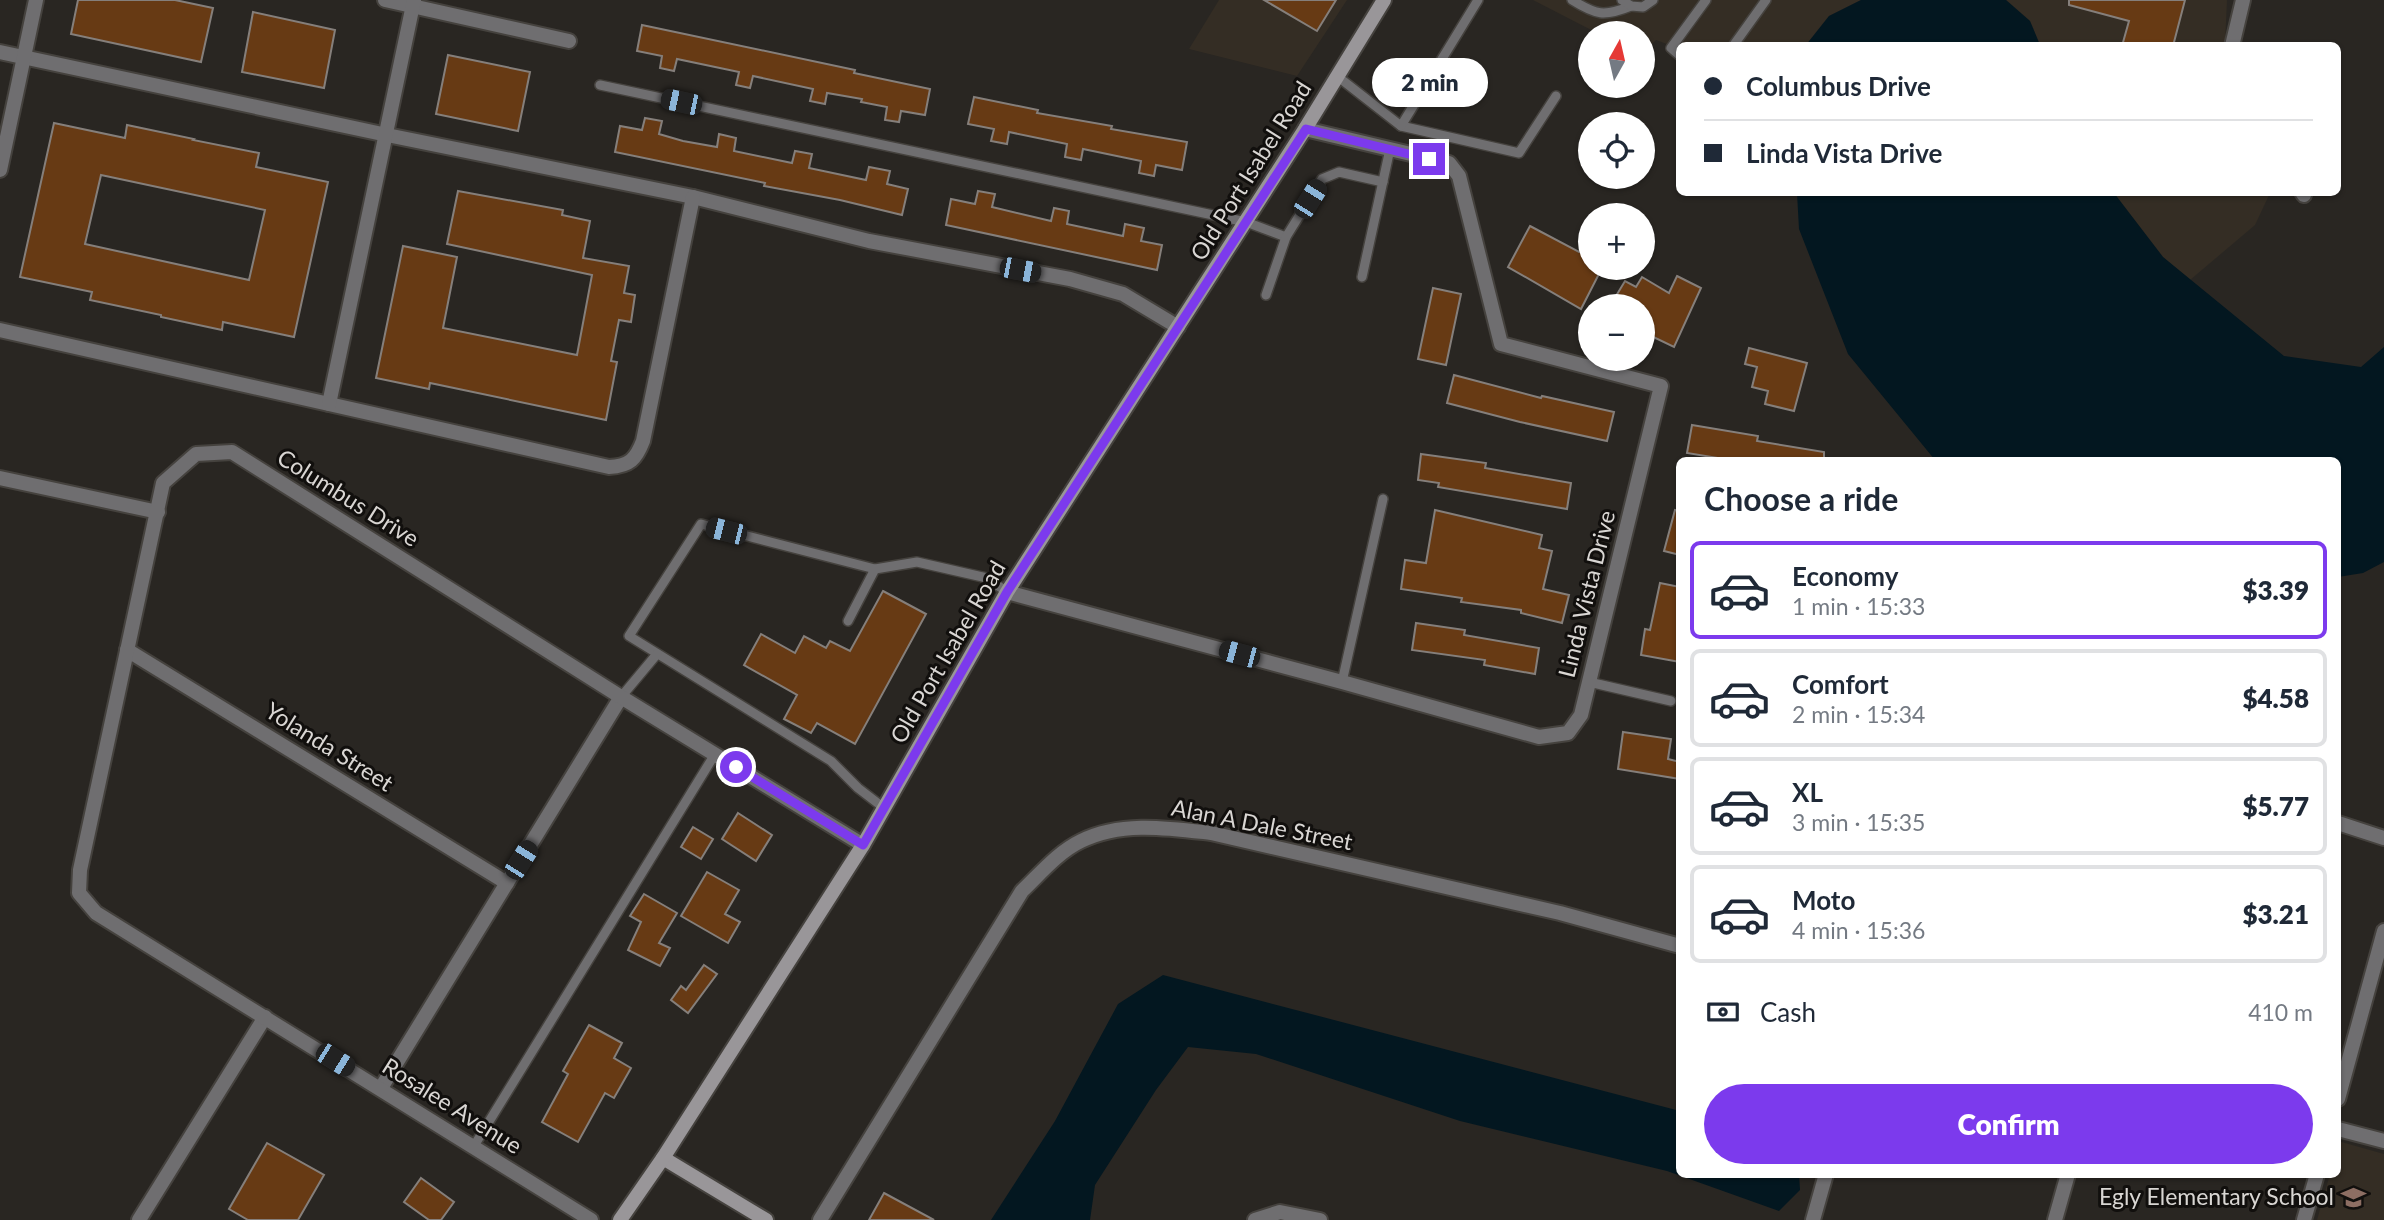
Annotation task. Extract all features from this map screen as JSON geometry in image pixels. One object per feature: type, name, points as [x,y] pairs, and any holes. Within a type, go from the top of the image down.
[{"type":"street","points":[[0,170],[36,0]]},
{"type":"street","points":[[385,0],[413,3],[569,41]]},
{"type":"street","name":"Old Port Isabel Road","points":[[620,1220],[663,1158],[863,845],[1007,592],[1306,129],[1384,0]]},
{"type":"street","points":[[2233,42],[2243,0]]},
{"type":"street","points":[[329,404],[413,3]]},
{"type":"street","points":[[0,52],[693,197],[870,241],[1070,279],[1123,294],[1178,327]]},
{"type":"street","name":"Linda Vista Drive","points":[[1007,592],[1539,737],[1568,733],[1581,715],[1661,386],[1501,344],[1459,176],[1449,163],[1306,129]]},
{"type":"street","points":[[0,330],[609,467],[624,466],[637,456],[643,441],[693,197]]},
{"type":"street","name":"Columbus Drive","points":[[79,893],[80,870],[163,483],[196,454],[232,452],[621,697],[863,845]]},
{"type":"street","points":[[0,478],[158,512]]},
{"type":"street","name":"Yolanda Street","points":[[127,650],[507,883]]},
{"type":"street","points":[[381,1088],[621,697]]},
{"type":"street","points":[[2341,824],[2384,838]]},
{"type":"street","name":"Alan A Dale Street","points":[[820,1220],[1022,891],[1051,863],[1080,841],[1121,829],[1163,827],[1211,833],[1560,913],[1676,945]]},
{"type":"street","name":"Rosalee Avenue","points":[[79,893],[96,913],[592,1220]]},
{"type":"street","points":[[2341,1088],[2384,931]]},
{"type":"street","points":[[139,1220],[265,1017]]},
{"type":"street","points":[[2341,1130],[2384,1141]]},
{"type":"street","points":[[663,1158],[766,1220]]},
{"type":"street","points":[[1813,1220],[1825,1178]]},
{"type":"street","points":[[2055,1220],[2067,1178]]},
{"type":"street","points":[[2304,1220],[2316,1178]]},
{"type":"street","points":[[1255,1220],[1280,1212],[1320,1220]]},
{"type":"lane","points":[[1401,126],[1478,0]]},
{"type":"lane","points":[[1572,0],[1595,14],[1618,11],[1627,3],[1643,8],[1653,0]]},
{"type":"lane","points":[[1676,52],[1671,48],[1706,0]]},
{"type":"lane","points":[[1736,42],[1766,0]]},
{"type":"lane","points":[[1338,76],[1401,126],[1519,153],[1556,96]]},
{"type":"lane","points":[[600,85],[1246,222],[1286,237]]},
{"type":"lane","points":[[1362,276],[1390,149]]},
{"type":"lane","points":[[1266,295],[1286,237],[1322,180],[1339,172],[1383,182]]},
{"type":"lane","points":[[1342,682],[1383,499]]},
{"type":"lane","points":[[884,808],[858,788],[831,761],[629,636],[701,524],[875,569],[916,562],[987,578],[1007,592]]},
{"type":"lane","points":[[848,621],[875,569]]},
{"type":"lane","points":[[621,697],[657,654]]},
{"type":"lane","points":[[1589,682],[1671,701]]},
{"type":"lane","points":[[474,1146],[715,754]]},
{"type":"shaded area","points":[[1219,0],[1347,0],[1297,76],[1189,49]]},
{"type":"shaded area","points":[[1533,0],[1861,0],[1829,16],[1808,42],[1676,42],[1676,48],[1656,40],[1656,21],[1578,21],[1578,23]]},
{"type":"shaded area","points":[[2006,0],[2227,0],[2225,42],[2039,42],[2030,21]]},
{"type":"shaded area","points":[[2116,196],[2269,196],[2255,225],[2190,280],[2163,257]]},
{"type":"shaded area","name":"Egly Elementary School","points":[[2341,1142],[2384,1154],[2384,1220],[2317,1220],[2329,1178],[2341,1178]]},
{"type":"water","points":[[1861,0],[2006,0],[2030,21],[2039,42],[1808,42],[1829,16]]},
{"type":"water","points":[[1797,196],[2116,196],[2163,257],[2284,356],[2361,367],[2384,347],[2384,562],[2363,573],[2341,577],[2341,457],[1933,457],[1848,354],[1799,229]]},
{"type":"water","points":[[1163,975],[1676,1110],[1676,1174],[1460,1121],[1256,1054],[1188,1047],[1156,1090],[1095,1185],[1090,1220],[991,1220],[1055,1121],[1118,1004]]},
{"type":"water","points":[[1687,1178],[1799,1178],[1800,1190],[1779,1211]]},
{"type":"building","points":[[78,0],[175,0],[213,8],[201,62],[71,34]]},
{"type":"building","points":[[1264,0],[1336,0],[1317,31]]},
{"type":"building","points":[[2069,0],[2185,0],[2174,42],[2123,42],[2129,21],[2069,5]]},
{"type":"building","points":[[253,12],[335,30],[324,88],[242,72]]},
{"type":"building","points":[[642,25],[855,70],[854,73],[930,89],[925,115],[901,111],[899,122],[885,120],[887,107],[861,102],[862,99],[827,93],[825,104],[810,101],[813,89],[753,76],[750,88],[736,85],[739,72],[677,59],[674,71],[660,68],[662,56],[637,51]]},
{"type":"building","points":[[448,55],[530,72],[518,131],[436,114]]},
{"type":"building","points":[[974,97],[1038,110],[1037,113],[1112,126],[1111,129],[1187,142],[1182,170],[1156,165],[1154,176],[1139,173],[1141,161],[1083,149],[1081,160],[1065,157],[1067,144],[1009,132],[1007,144],[991,141],[994,129],[968,124]]},
{"type":"building","points":[[645,118],[662,121],[659,134],[683,141],[717,147],[719,134],[736,138],[734,151],[792,163],[795,151],[812,154],[809,168],[866,180],[869,167],[890,171],[887,184],[908,189],[902,215],[615,152],[620,126],[642,130]]},
{"type":"building","points":[[54,123],[125,138],[127,125],[194,139],[259,153],[256,167],[328,182],[294,337],[223,322],[222,330],[161,317],[90,300],[92,292],[20,277]],"holes":[[[101,175],[265,210],[249,280],[85,244]]]},
{"type":"building","points":[[458,191],[563,210],[562,215],[590,221],[583,258],[629,266],[624,293],[635,295],[631,322],[619,320],[611,361],[617,362],[606,420],[430,383],[429,389],[376,378],[403,246],[457,257],[443,328],[577,355],[592,275],[447,244]]},
{"type":"building","points":[[978,191],[995,194],[992,207],[1051,221],[1054,208],[1069,211],[1067,224],[1123,236],[1125,224],[1144,228],[1141,241],[1162,245],[1157,270],[946,225],[951,199],[975,204]]},
{"type":"building","points":[[1530,226],[1578,251],[1578,280],[1596,280],[1589,294],[1578,294],[1578,307],[1508,267]]},
{"type":"building","points":[[1677,276],[1701,288],[1674,347],[1655,338],[1655,294],[1617,294],[1625,281],[1636,287],[1640,280],[1647,280],[1669,293]]},
{"type":"building","points":[[1433,288],[1461,294],[1446,365],[1418,359]]},
{"type":"building","points":[[1749,348],[1807,363],[1794,411],[1765,404],[1768,391],[1752,387],[1757,367],[1745,364]]},
{"type":"building","points":[[1454,375],[1541,398],[1542,396],[1614,412],[1607,441],[1447,403]]},
{"type":"building","points":[[1692,425],[1758,436],[1757,441],[1824,452],[1824,457],[1712,457],[1687,453]]},
{"type":"building","points":[[1421,454],[1486,463],[1485,468],[1571,483],[1567,509],[1438,487],[1439,483],[1418,480]]},
{"type":"building","points":[[1435,510],[1542,535],[1539,548],[1552,551],[1543,589],[1569,595],[1562,623],[1521,613],[1521,610],[1461,602],[1462,598],[1401,589],[1405,560],[1426,563]]},
{"type":"building","points":[[1675,510],[1676,510],[1676,554],[1664,551]]},
{"type":"building","points":[[1660,583],[1676,586],[1676,661],[1641,655],[1645,629],[1650,630]]},
{"type":"building","points":[[883,591],[926,614],[855,744],[817,723],[811,733],[784,719],[797,695],[744,665],[761,634],[795,653],[804,636],[826,648],[830,641],[850,651]]},
{"type":"building","points":[[1416,623],[1465,630],[1464,635],[1539,648],[1535,674],[1484,665],[1485,660],[1412,650]]},
{"type":"building","points":[[1623,732],[1671,739],[1668,759],[1676,761],[1676,778],[1618,769]]},
{"type":"building","points":[[738,813],[772,835],[756,861],[722,839]]},
{"type":"building","points":[[693,827],[713,839],[701,859],[681,847]]},
{"type":"building","points":[[707,872],[739,890],[725,914],[740,922],[728,943],[681,916]]},
{"type":"building","points":[[644,894],[677,913],[659,943],[670,948],[660,966],[628,950],[641,922],[630,916]]},
{"type":"building","points":[[704,965],[717,974],[688,1013],[671,1000],[681,986],[686,990]]},
{"type":"building","points":[[589,1025],[622,1043],[614,1058],[631,1068],[614,1098],[605,1093],[578,1142],[542,1122],[568,1074],[563,1071]]},
{"type":"building","points":[[267,1143],[324,1175],[298,1220],[248,1220],[229,1209]]},
{"type":"building","points":[[421,1178],[454,1202],[441,1220],[429,1220],[404,1202]]},
{"type":"building","points":[[884,1193],[934,1220],[869,1220]]},
{"type":"place","name":"Egly Elementary School","points":[[2354,1197]]},
{"type":"route","points":[[736,767],[863,845],[1007,592],[1306,129],[1429,159]]}]
